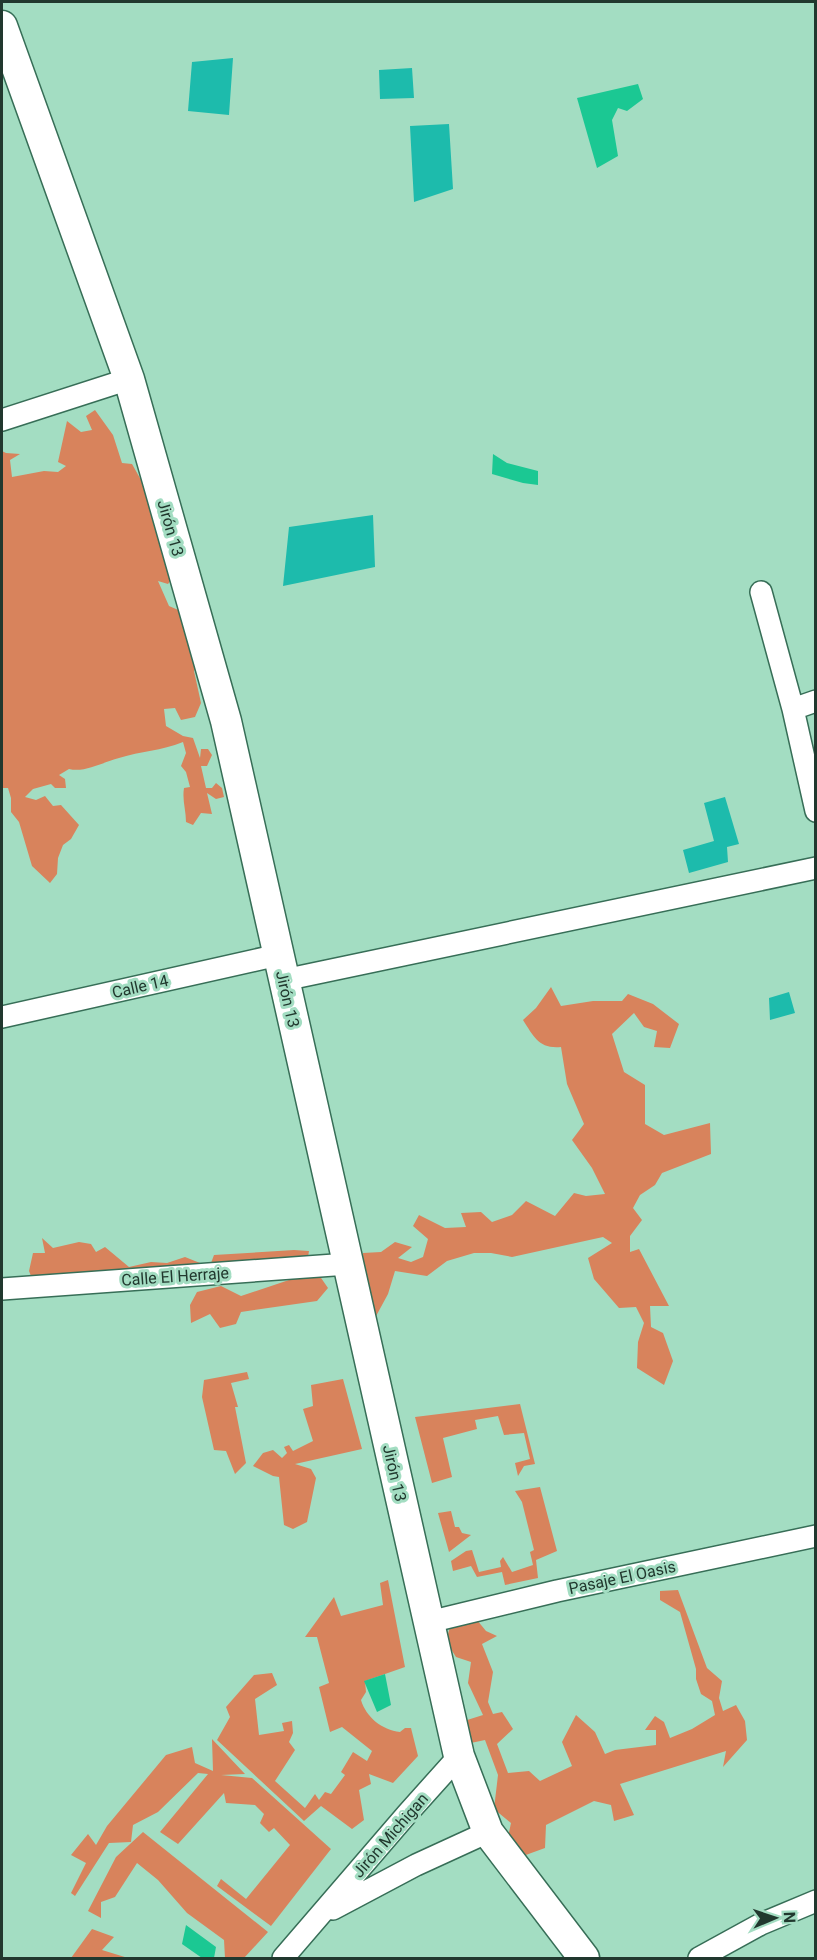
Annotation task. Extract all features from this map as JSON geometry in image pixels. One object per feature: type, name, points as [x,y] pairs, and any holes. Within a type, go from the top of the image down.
[{"type":"street","name":"Jirón 13","points":[[2,26],[129,379],[226,721],[459,1756],[488,1832],[584,1959]]},
{"type":"street","points":[[2,420],[129,379]]},
{"type":"street","points":[[761,592],[793,709],[816,811]]},
{"type":"street","points":[[793,709],[816,701]]},
{"type":"street","name":"Calle 14","points":[[2,1017],[281,968],[816,868]]},
{"type":"street","name":"Calle El Herraje","points":[[2,1289],[348,1264]]},
{"type":"street","name":"Pasaje El Oasis","points":[[429,1622],[557,1591],[816,1536]]},
{"type":"street","name":"Jirón Michigan","points":[[283,1959],[459,1756]]},
{"type":"street","name":"Jirón Michigan","points":[[322,1915],[416,1865],[488,1832]]},
{"type":"street","points":[[699,1959],[761,1924],[816,1900]]},
{"type":"shaded area","points":[[638,84],[643,99],[627,111],[618,108],[612,120],[618,156],[597,168],[577,98]]},
{"type":"shaded area","points":[[95,410],[113,435],[122,463],[132,464],[154,503],[176,573],[168,584],[158,581],[169,606],[183,612],[193,631],[188,644],[202,661],[194,671],[201,703],[195,717],[181,720],[175,708],[164,709],[166,726],[183,736],[193,738],[200,758],[201,749],[208,749],[212,755],[207,766],[201,766],[206,788],[212,788],[216,783],[222,788],[224,797],[216,799],[207,793],[212,814],[201,813],[193,825],[186,822],[184,788],[190,787],[186,772],[181,766],[186,753],[183,742],[88,768],[69,769],[59,775],[65,779],[66,788],[55,788],[51,784],[33,789],[25,797],[36,800],[45,796],[53,806],[61,805],[79,825],[71,839],[63,845],[58,858],[57,874],[50,883],[32,866],[19,822],[11,812],[8,788],[2,788],[2,451],[20,454],[10,460],[12,477],[44,471],[58,472],[66,466],[58,462],[67,421],[81,432],[92,430],[86,416]]},
{"type":"shaded area","points":[[493,454],[507,463],[538,471],[538,485],[492,474]]},
{"type":"shaded area","points":[[551,987],[561,1006],[593,1001],[622,1001],[628,994],[653,1004],[679,1024],[670,1048],[654,1047],[657,1031],[644,1027],[634,1013],[612,1034],[624,1072],[645,1085],[645,1124],[664,1135],[710,1123],[711,1154],[662,1173],[655,1185],[640,1195],[633,1208],[642,1220],[630,1236],[630,1252],[639,1249],[669,1306],[650,1306],[651,1327],[663,1333],[673,1361],[664,1385],[637,1368],[638,1342],[644,1323],[636,1307],[619,1308],[594,1279],[588,1258],[612,1243],[603,1237],[512,1257],[474,1253],[447,1261],[427,1276],[395,1271],[388,1294],[375,1318],[364,1276],[363,1253],[381,1252],[395,1242],[412,1247],[398,1258],[411,1262],[423,1257],[428,1239],[413,1226],[419,1215],[445,1228],[466,1227],[461,1213],[481,1212],[492,1222],[512,1215],[526,1201],[555,1216],[574,1193],[586,1196],[605,1194],[592,1168],[572,1140],[584,1124],[567,1084],[561,1047],[542,1044],[534,1037],[523,1020],[536,1008]]},
{"type":"shaded area","points":[[42,1238],[53,1248],[79,1242],[91,1244],[96,1252],[105,1247],[129,1267],[151,1262],[167,1263],[185,1257],[200,1263],[204,1268],[211,1263],[214,1255],[309,1251],[307,1263],[33,1281],[29,1271],[33,1253],[45,1253]]},
{"type":"shaded area","points":[[319,1275],[328,1288],[317,1301],[241,1312],[236,1324],[220,1328],[210,1314],[191,1323],[190,1305],[197,1292],[221,1286],[241,1296],[292,1279]]},
{"type":"shaded area","points":[[247,1372],[249,1379],[231,1383],[238,1407],[235,1407],[246,1463],[235,1474],[226,1451],[214,1450],[202,1397],[204,1380]]},
{"type":"shaded area","points":[[343,1379],[362,1449],[295,1464],[311,1469],[316,1478],[307,1522],[293,1529],[284,1525],[279,1477],[253,1466],[263,1453],[273,1450],[282,1458],[287,1453],[284,1447],[289,1445],[293,1451],[313,1441],[303,1409],[313,1406],[311,1385]]},
{"type":"shaded area","points":[[520,1404],[535,1464],[524,1466],[518,1476],[515,1463],[530,1459],[524,1433],[504,1435],[498,1416],[475,1420],[477,1429],[443,1438],[452,1477],[432,1483],[415,1417]]},
{"type":"shaded area","points":[[540,1487],[557,1551],[536,1560],[538,1578],[505,1585],[502,1572],[477,1577],[471,1566],[453,1571],[451,1561],[466,1551],[472,1550],[479,1572],[501,1567],[500,1561],[503,1557],[512,1572],[533,1565],[530,1552],[534,1550],[522,1502],[515,1491]]},
{"type":"shaded area","points":[[451,1511],[455,1527],[459,1527],[462,1533],[471,1535],[449,1552],[438,1513]]},
{"type":"shaded area","points":[[388,1580],[405,1667],[365,1681],[366,1692],[361,1700],[371,1717],[387,1729],[400,1732],[405,1728],[411,1728],[418,1756],[393,1783],[369,1774],[371,1784],[359,1790],[364,1820],[352,1829],[321,1806],[304,1821],[217,1740],[230,1717],[226,1707],[254,1675],[272,1673],[277,1685],[255,1699],[259,1735],[284,1731],[282,1723],[292,1721],[293,1733],[289,1742],[295,1750],[275,1781],[305,1808],[315,1794],[319,1800],[325,1792],[331,1794],[345,1775],[341,1772],[353,1752],[367,1761],[372,1751],[342,1727],[330,1732],[319,1687],[329,1683],[317,1637],[305,1637],[334,1597],[341,1616],[383,1605],[380,1583]]},
{"type":"shaded area","points":[[678,1590],[707,1668],[722,1681],[719,1698],[723,1711],[736,1705],[745,1721],[747,1740],[723,1767],[726,1751],[620,1784],[634,1815],[614,1821],[611,1805],[594,1801],[546,1825],[545,1848],[523,1856],[508,1837],[511,1823],[494,1809],[498,1775],[485,1740],[466,1744],[464,1721],[483,1715],[468,1683],[471,1662],[456,1657],[446,1641],[450,1627],[477,1620],[486,1631],[497,1636],[482,1644],[493,1672],[488,1702],[493,1714],[502,1712],[513,1729],[497,1744],[508,1773],[529,1771],[540,1781],[572,1766],[562,1742],[576,1715],[595,1732],[605,1754],[615,1750],[656,1745],[656,1730],[645,1730],[655,1716],[664,1722],[670,1738],[692,1729],[715,1715],[712,1701],[701,1694],[680,1612],[660,1600],[660,1591]]},
{"type":"shaded area","points":[[385,1674],[391,1705],[377,1712],[364,1681]]},
{"type":"shaded area","points":[[212,1739],[245,1774],[221,1775],[252,1778],[331,1849],[271,1926],[217,1886],[221,1879],[246,1899],[290,1845],[274,1828],[269,1832],[260,1823],[264,1814],[255,1805],[226,1803],[224,1793],[178,1844],[160,1832],[208,1774],[198,1773],[158,1812],[133,1825],[131,1842],[109,1843],[75,1896],[71,1893],[86,1863],[71,1855],[88,1834],[96,1845],[107,1826],[166,1755],[192,1747],[195,1763],[213,1771]]},
{"type":"shaded area","points":[[143,1832],[268,1932],[244,1958],[225,1958],[224,1940],[187,1913],[158,1880],[137,1863],[115,1897],[101,1902],[101,1918],[88,1911],[116,1857]]},
{"type":"shaded area","points":[[186,1925],[216,1947],[214,1958],[202,1958],[182,1944]]},
{"type":"shaded area","points":[[92,1929],[114,1937],[102,1950],[128,1958],[71,1958]]},
{"type":"building","points":[[233,58],[229,115],[188,111],[192,62]]},
{"type":"building","points":[[412,68],[414,98],[380,99],[379,70]]},
{"type":"building","points":[[449,124],[453,189],[414,202],[410,126]]},
{"type":"building","points":[[373,515],[375,567],[283,586],[289,527]]},
{"type":"building","points":[[725,797],[739,844],[727,847],[728,862],[689,873],[683,850],[714,841],[704,803]]},
{"type":"building","points":[[789,992],[795,1013],[770,1020],[769,998]]}]
